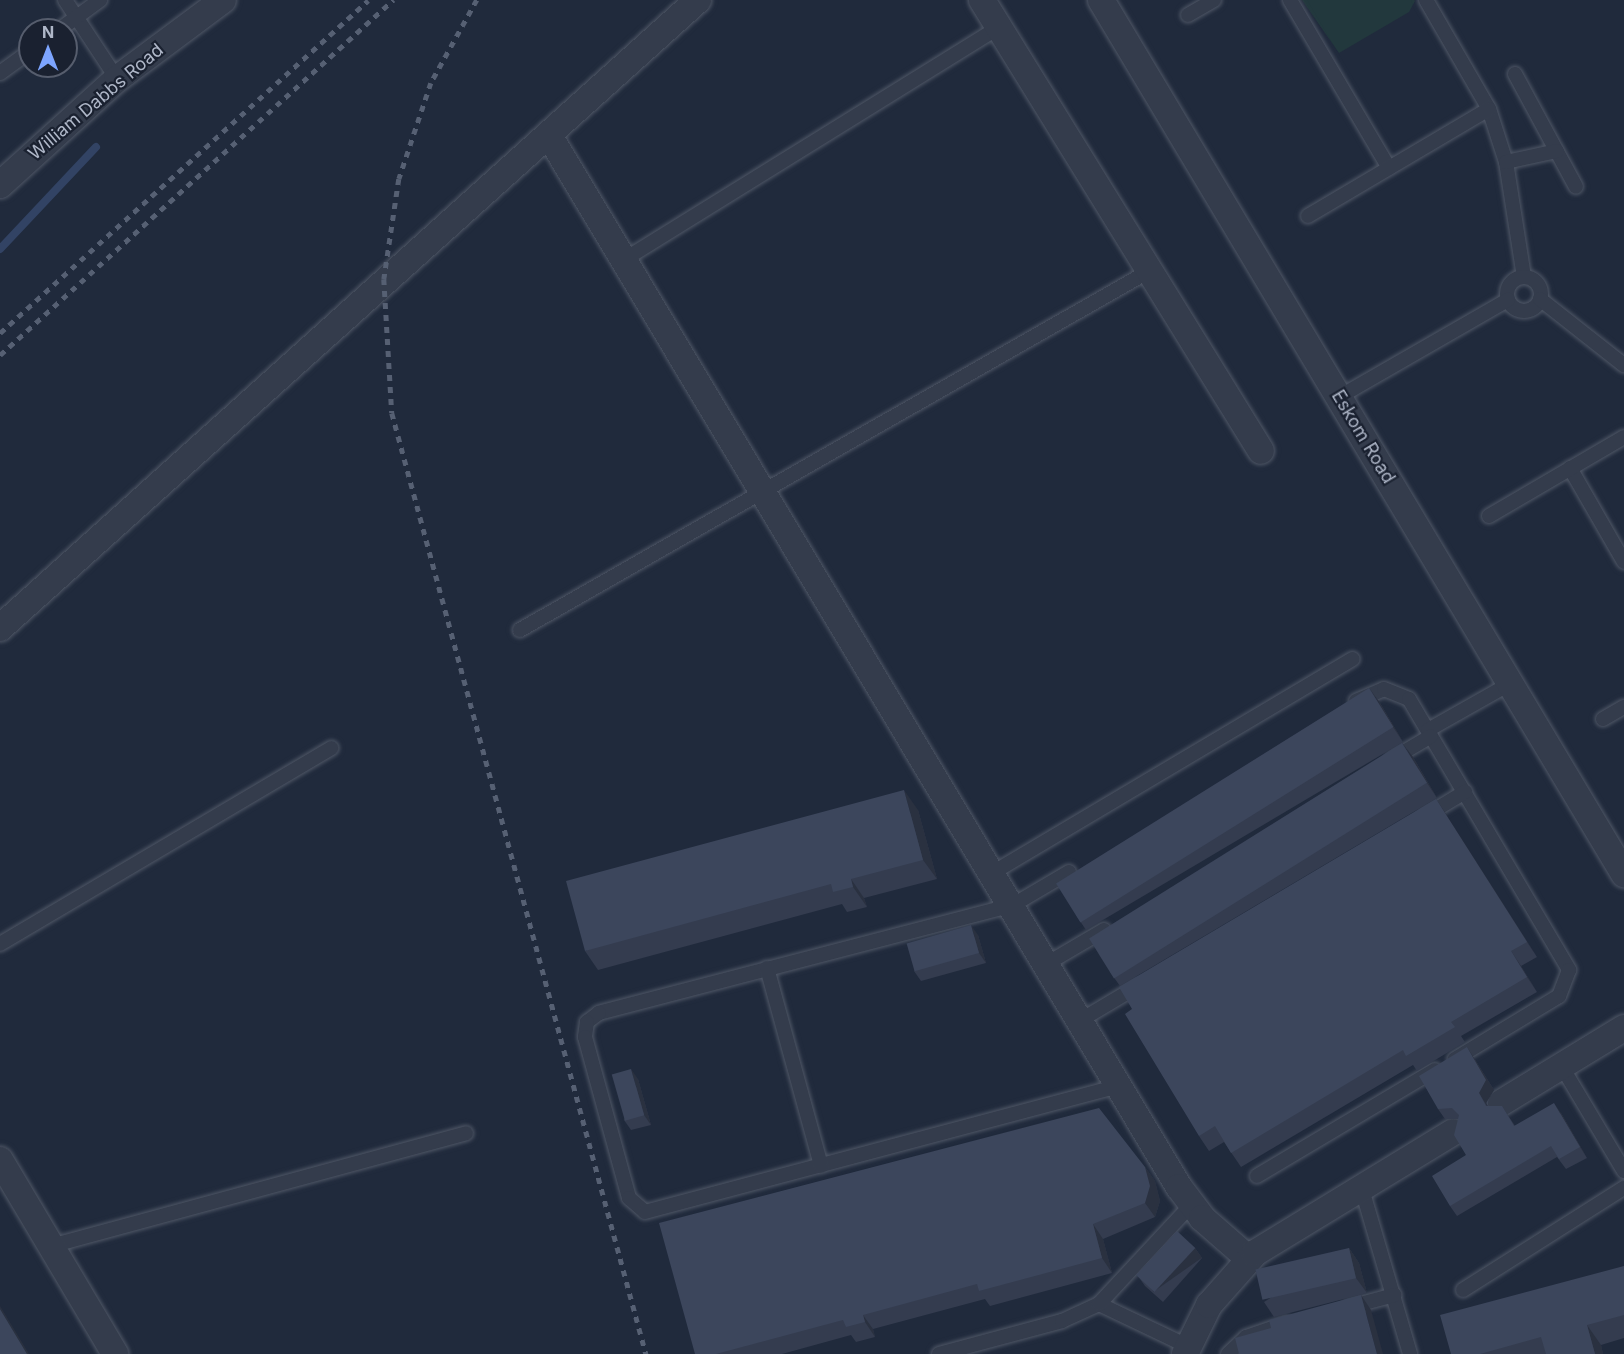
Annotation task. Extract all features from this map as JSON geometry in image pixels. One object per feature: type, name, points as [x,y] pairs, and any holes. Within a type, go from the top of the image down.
[{"type":"street","name":"William Dabbs Road","points":[[0,185],[117,80],[223,0]]},
{"type":"street","points":[[0,628],[350,309],[550,137],[698,0]]},
{"type":"street","points":[[982,0],[1261,451]]},
{"type":"street","name":"Eskom Road","points":[[1101,0],[1624,874]]},
{"type":"street","points":[[550,137],[763,487],[1191,1205],[1249,1259]]},
{"type":"street","points":[[1501,1103],[1624,1028]]},
{"type":"street","points":[[1186,1350],[1209,1305],[1249,1259],[1361,1186],[1453,1132]]},
{"type":"street","points":[[0,1160],[114,1354]]},
{"type":"lane","points":[[65,0],[117,80]]},
{"type":"lane","points":[[77,17],[100,0]]},
{"type":"lane","points":[[1188,15],[1214,0]]},
{"type":"lane","points":[[1290,0],[1389,168]]},
{"type":"lane","points":[[1426,0],[1490,108],[1506,162],[1524,277]]},
{"type":"lane","points":[[625,259],[999,27]]},
{"type":"lane","points":[[0,73],[18,60]]},
{"type":"lane","points":[[1515,74],[1576,187]]},
{"type":"lane","points":[[1308,216],[1490,108]]},
{"type":"lane","points":[[1506,162],[1557,151]]},
{"type":"lane","points":[[520,630],[763,487],[1151,270]]},
{"type":"lane","points":[[1508,300],[1508,288],[1524,277]]},
{"type":"lane","points":[[1524,277],[1538,285],[1540,299],[1624,365]]},
{"type":"lane","points":[[1508,300],[1524,311],[1540,299]]},
{"type":"lane","points":[[1339,398],[1508,300]]},
{"type":"lane","points":[[1490,516],[1624,437]]},
{"type":"lane","points":[[1570,468],[1624,562]]},
{"type":"lane","points":[[994,872],[1353,659]]},
{"type":"lane","points":[[1381,766],[1511,683]]},
{"type":"lane","points":[[1257,1176],[1565,990],[1565,960],[1409,699],[1391,689],[1376,691],[1338,712]]},
{"type":"lane","points":[[1603,719],[1624,707]]},
{"type":"lane","points":[[0,944],[331,748]]},
{"type":"lane","points":[[1414,822],[1465,792]]},
{"type":"lane","points":[[1084,863],[1013,905],[592,1016],[585,1036],[629,1198],[645,1212],[1120,1086]]},
{"type":"lane","points":[[1048,963],[1118,922]]},
{"type":"lane","points":[[767,968],[821,1167]]},
{"type":"lane","points":[[1081,1020],[1152,978]]},
{"type":"lane","points":[[1562,1067],[1624,1171]]},
{"type":"lane","points":[[51,1246],[466,1133]]},
{"type":"lane","points":[[1361,1186],[1410,1354]]},
{"type":"lane","points":[[1463,1290],[1624,1188]]},
{"type":"lane","points":[[939,1354],[1062,1321],[1100,1304],[1191,1205]]},
{"type":"lane","points":[[1337,1310],[1394,1295]]},
{"type":"lane","points":[[1100,1304],[1186,1350]]},
{"type":"lane","points":[[1228,1354],[1246,1337],[1302,1319]]},
{"type":"green space","points":[[1302,0],[1415,1],[1409,12],[1339,53]]},
{"type":"building","points":[[1369,688],[1393,727],[1080,923],[1056,884]]},
{"type":"building","points":[[1402,743],[1427,783],[1114,978],[1089,939]]},
{"type":"building","points":[[904,790],[923,860],[851,879],[853,887],[833,892],[831,884],[585,951],[566,881]]},
{"type":"building","points":[[1436,799],[1527,942],[1511,951],[1527,977],[1451,1022],[1455,1027],[1406,1056],[1403,1050],[1231,1153],[1215,1126],[1199,1136],[1125,1014],[1132,1009],[1119,987]]},
{"type":"building","points":[[971,925],[979,953],[915,971],[907,943]]},
{"type":"building","points":[[1467,1047],[1486,1080],[1479,1093],[1486,1106],[1502,1106],[1514,1126],[1554,1103],[1580,1147],[1559,1159],[1551,1146],[1450,1206],[1432,1176],[1466,1155],[1454,1135],[1459,1115],[1452,1108],[1438,1109],[1419,1076]]},
{"type":"building","points":[[631,1069],[644,1115],[625,1121],[612,1075]]},
{"type":"building","points":[[1099,1108],[1145,1167],[1150,1186],[1145,1203],[1093,1224],[1102,1258],[979,1291],[977,1284],[863,1315],[865,1322],[846,1327],[843,1320],[716,1354],[695,1354],[659,1223]]},
{"type":"building","points":[[1177,1231],[1195,1248],[1154,1292],[1136,1275]]},
{"type":"building","points":[[1349,1248],[1356,1278],[1262,1300],[1255,1270]]},
{"type":"building","points":[[1624,1266],[1624,1315],[1587,1325],[1595,1354],[1546,1354],[1541,1337],[1480,1354],[1451,1354],[1440,1315]]},
{"type":"building","points":[[1361,1295],[1377,1354],[1239,1354],[1235,1338],[1271,1328],[1269,1320]]},
{"type":"building","points":[[0,1309],[27,1354],[0,1354]]},
{"type":"waterway","points":[[0,249],[96,147]]},
{"type":"railway","points":[[0,333],[368,0]]},
{"type":"railway","points":[[0,355],[393,0]]},
{"type":"railway","points":[[477,0],[431,83],[399,179],[384,279],[392,413],[646,1354]]}]
